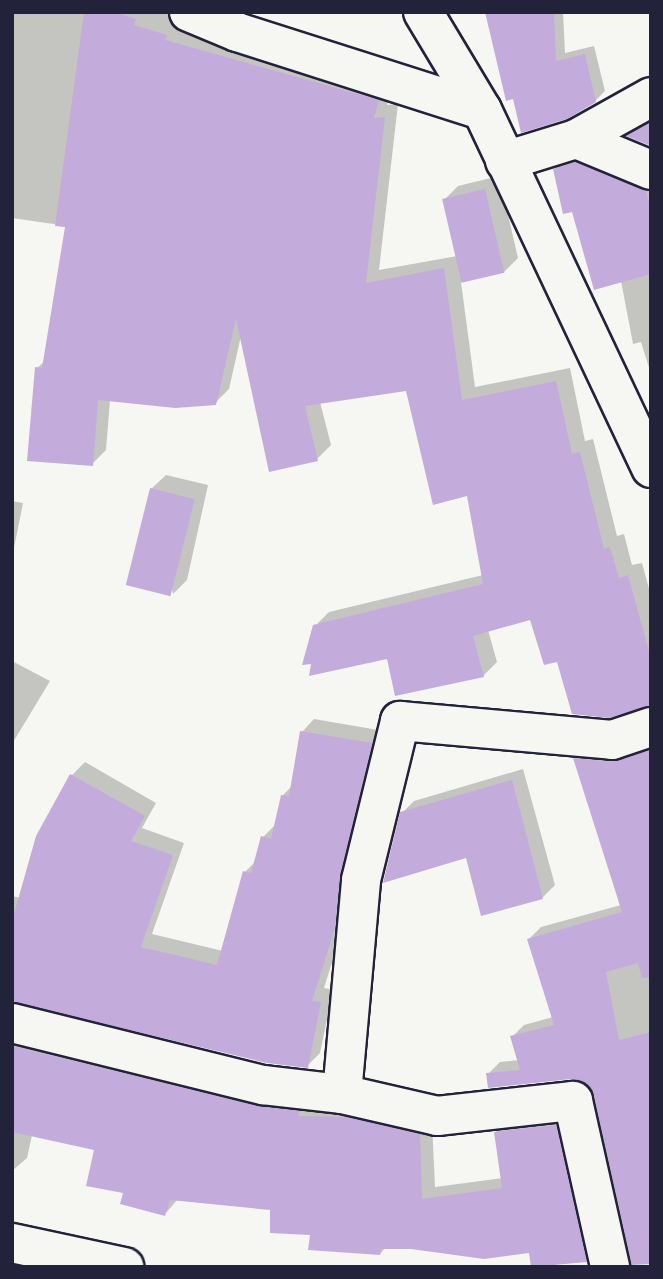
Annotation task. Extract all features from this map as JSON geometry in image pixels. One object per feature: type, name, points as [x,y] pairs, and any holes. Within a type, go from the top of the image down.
[{"type":"street","points":[[189,12],[237,32],[482,110]]},
{"type":"street","points":[[423,12],[482,110],[651,468]]},
{"type":"street","points":[[505,162],[576,139],[651,97]]},
{"type":"street","points":[[576,139],[651,170]]},
{"type":"street","points":[[342,1094],[361,880],[400,721],[612,740],[651,727]]},
{"type":"street","points":[[12,1023],[262,1085],[342,1094],[437,1115],[573,1101],[610,1267]]},
{"type":"street","points":[[12,1243],[124,1267]]},
{"type":"building","points":[[84,12],[115,12],[136,19],[134,25],[167,35],[165,40],[379,100],[374,118],[385,117],[366,283],[444,268],[462,400],[556,381],[572,454],[580,452],[604,549],[610,547],[619,578],[628,575],[651,659],[651,706],[609,718],[572,714],[557,662],[544,665],[530,620],[473,636],[484,677],[395,696],[387,659],[309,676],[311,664],[302,665],[313,625],[483,584],[467,496],[433,505],[406,391],[305,406],[318,461],[269,472],[236,319],[216,405],[175,408],[98,400],[93,466],[27,461],[35,367],[42,368],[65,227],[55,226]]},
{"type":"building","points":[[485,12],[554,12],[556,61],[585,54],[596,102],[567,119],[521,133],[513,99],[506,101]]},
{"type":"building","points":[[651,122],[651,146],[626,136]]},
{"type":"building","points":[[575,162],[646,191],[651,209],[651,274],[594,290],[572,212],[563,214],[553,169]]},
{"type":"building","points":[[485,189],[504,273],[461,283],[442,199]]},
{"type":"building","points":[[150,488],[195,499],[170,596],[126,585]]},
{"type":"building","points":[[300,731],[372,743],[340,875],[335,928],[312,1001],[321,1002],[308,1068],[267,1063],[12,1002],[12,921],[36,836],[70,774],[145,816],[131,841],[173,855],[141,947],[217,965],[243,871],[251,873],[261,836],[271,839],[281,795],[289,796]]},
{"type":"building","points":[[651,750],[651,977],[642,978],[638,963],[606,972],[619,1040],[651,1032],[651,1264],[631,1265],[590,1087],[571,1079],[488,1088],[486,1073],[520,1070],[510,1036],[554,1025],[527,939],[622,912],[573,758],[611,762]]},
{"type":"building","points":[[512,780],[543,899],[481,916],[466,858],[383,883],[400,812]]},
{"type":"building","points":[[12,1046],[258,1106],[299,1111],[298,1116],[346,1117],[420,1134],[422,1199],[502,1188],[494,1132],[556,1125],[587,1262],[531,1267],[529,1253],[484,1259],[411,1249],[381,1249],[380,1255],[308,1250],[310,1235],[270,1233],[270,1210],[170,1200],[165,1216],[120,1204],[123,1193],[86,1186],[94,1150],[12,1132]]}]
